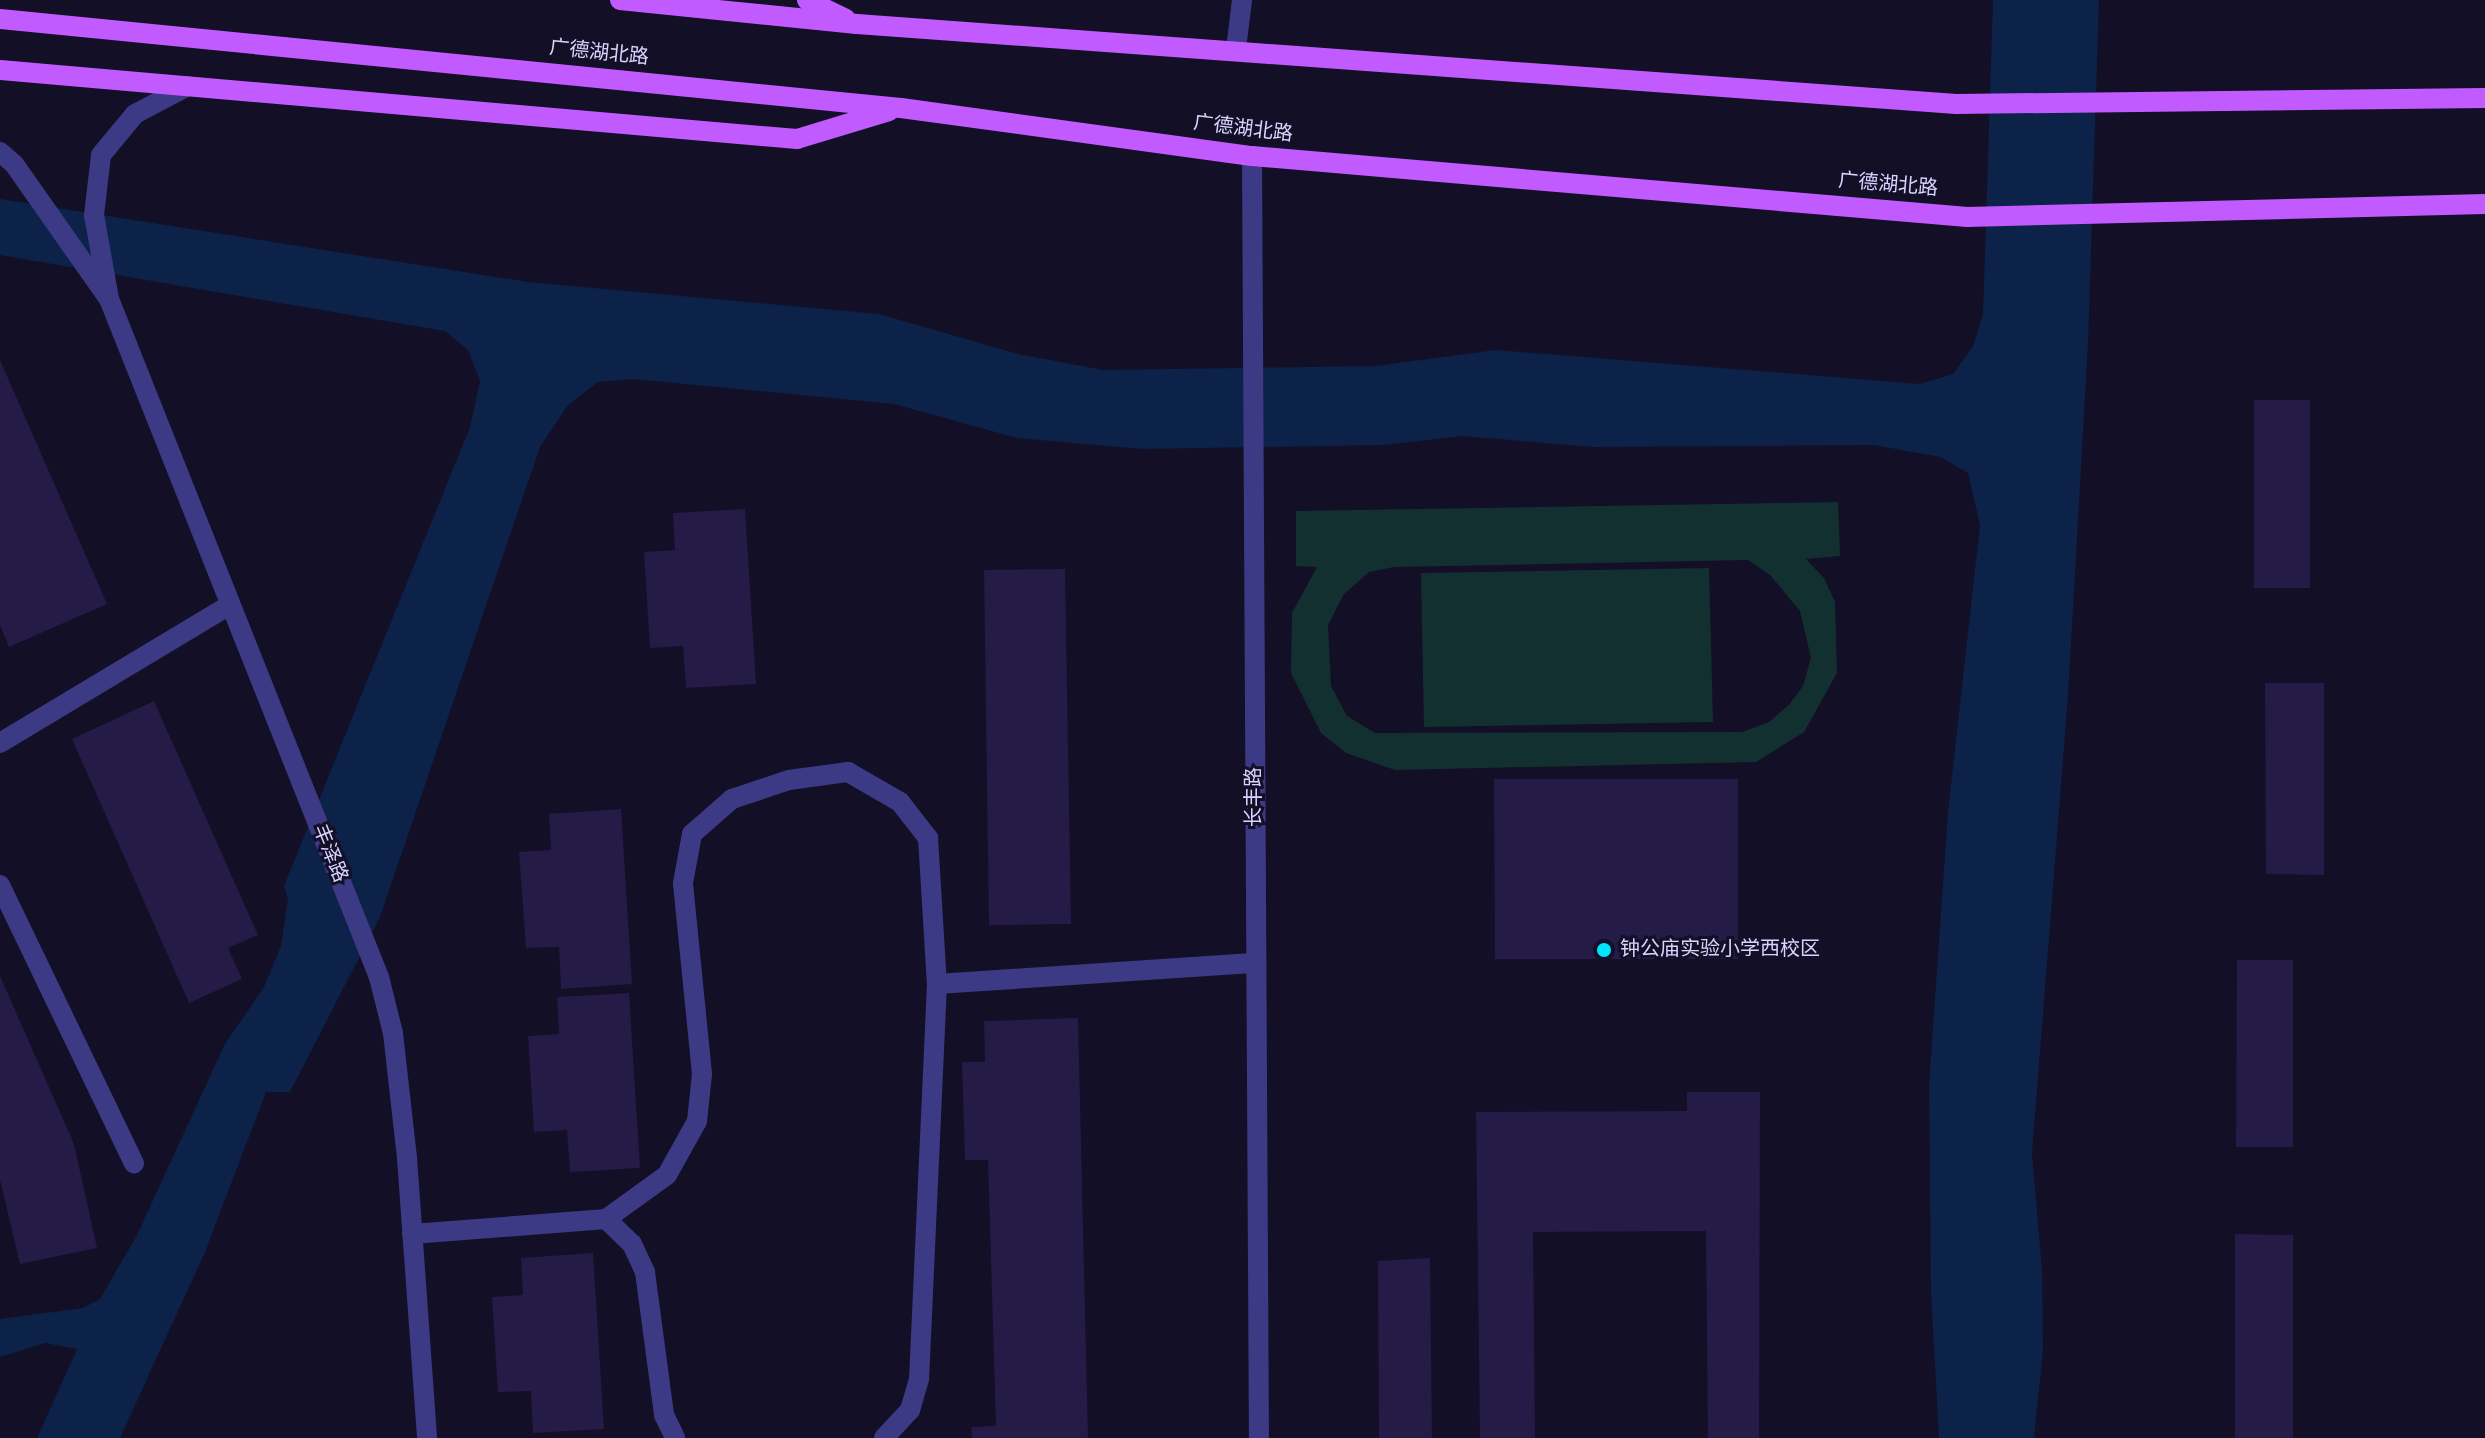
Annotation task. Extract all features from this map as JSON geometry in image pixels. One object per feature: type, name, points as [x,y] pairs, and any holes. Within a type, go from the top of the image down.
[{"type":"main road","points":[[620,0],[857,24],[1236,49],[1956,104],[2117,106],[2485,98]]},
{"type":"main road","points":[[807,0],[857,24]]},
{"type":"main road","name":"广德湖北路","points":[[0,19],[901,108],[1252,156],[1967,217],[2485,204]]},
{"type":"main road","points":[[0,70],[797,139],[901,108]]},
{"type":"street","points":[[1236,49],[1242,0]]},
{"type":"street","points":[[109,299],[94,215],[101,155],[135,114],[188,86]]},
{"type":"street","points":[[0,152],[14,164],[109,299]]},
{"type":"street","name":"长丰路","points":[[1252,156],[1259,1438]]},
{"type":"street","name":"丰泽路","points":[[109,299],[228,606],[379,977],[393,1033],[427,1438]]},
{"type":"street","points":[[2,735],[228,606]]},
{"type":"street","points":[[412,1234],[606,1219],[667,1175],[697,1121],[702,1074],[683,883],[692,834],[732,799],[789,780],[848,772],[900,802],[928,838],[937,984],[919,1379],[910,1410],[884,1438]]},
{"type":"street","points":[[0,885],[134,1163]]},
{"type":"street","points":[[937,984],[1256,963]]},
{"type":"street","points":[[606,1219],[632,1244],[645,1272],[664,1415],[675,1438]]},
{"type":"green space","points":[[1838,502],[1840,556],[1806,559],[1824,578],[1835,602],[1837,673],[1804,732],[1756,762],[1395,770],[1346,753],[1321,733],[1291,673],[1292,613],[1317,567],[1296,566],[1296,511]],"holes":[[[1748,560],[1770,575],[1800,611],[1811,658],[1803,686],[1789,705],[1769,722],[1742,732],[1375,733],[1347,716],[1331,686],[1328,625],[1344,594],[1369,572],[1394,567]]]},
{"type":"green space","points":[[1709,568],[1713,722],[1424,727],[1421,573]]},
{"type":"water","points":[[1993,0],[2099,0],[2088,344],[2068,696],[2032,1153],[2042,1270],[2043,1350],[2034,1438],[1939,1438],[1931,1294],[1929,1085],[1948,812],[1980,525],[1968,473],[1940,457],[1874,445],[1593,447],[1462,436],[1384,445],[1142,449],[1017,438],[894,404],[633,379],[598,382],[568,405],[540,447],[380,917],[290,1092],[266,1092],[205,1252],[120,1438],[37,1438],[77,1349],[45,1343],[0,1357],[0,1319],[83,1308],[100,1299],[137,1235],[225,1044],[264,987],[281,946],[288,899],[284,886],[470,427],[480,381],[468,350],[445,331],[0,255],[0,199],[528,282],[879,314],[1018,354],[1103,370],[1376,366],[1496,350],[1920,384],[1953,374],[1973,346],[1983,315]]},
{"type":"building","points":[[0,360],[107,604],[9,647],[0,625]]},
{"type":"building","points":[[2254,400],[2310,400],[2310,588],[2254,588]]},
{"type":"building","points":[[745,509],[756,684],[686,688],[683,646],[650,648],[644,552],[675,550],[673,513]]},
{"type":"building","points":[[1065,569],[1071,924],[989,925],[984,570]]},
{"type":"building","points":[[2265,683],[2324,683],[2324,875],[2266,874]]},
{"type":"building","points":[[154,701],[258,935],[228,948],[242,979],[189,1003],[72,739]]},
{"type":"building","points":[[1494,779],[1738,779],[1738,959],[1495,959]]},
{"type":"building","points":[[621,809],[632,984],[561,989],[559,947],[526,948],[519,852],[551,850],[549,814]]},
{"type":"building","points":[[2237,960],[2293,960],[2293,1147],[2236,1147]]},
{"type":"building","points":[[0,976],[74,1144],[97,1248],[20,1264],[0,1180]]},
{"type":"building","points":[[629,993],[640,1168],[570,1172],[567,1130],[534,1132],[528,1036],[559,1034],[557,997]]},
{"type":"building","points":[[1078,1018],[1088,1438],[972,1438],[971,1427],[996,1426],[988,1160],[965,1160],[962,1062],[985,1062],[984,1021]]},
{"type":"building","points":[[1687,1092],[1760,1092],[1759,1438],[1708,1438],[1706,1231],[1533,1232],[1535,1438],[1480,1438],[1476,1112],[1687,1111]]},
{"type":"building","points":[[2235,1234],[2293,1235],[2293,1438],[2235,1438]]},
{"type":"building","points":[[593,1253],[604,1429],[533,1433],[531,1391],[498,1392],[492,1297],[523,1295],[521,1258]]},
{"type":"building","points":[[1430,1258],[1432,1438],[1379,1438],[1378,1261]]},
{"type":"place","name":"钟公庙实验小学西校区","points":[[1604,950]]}]
